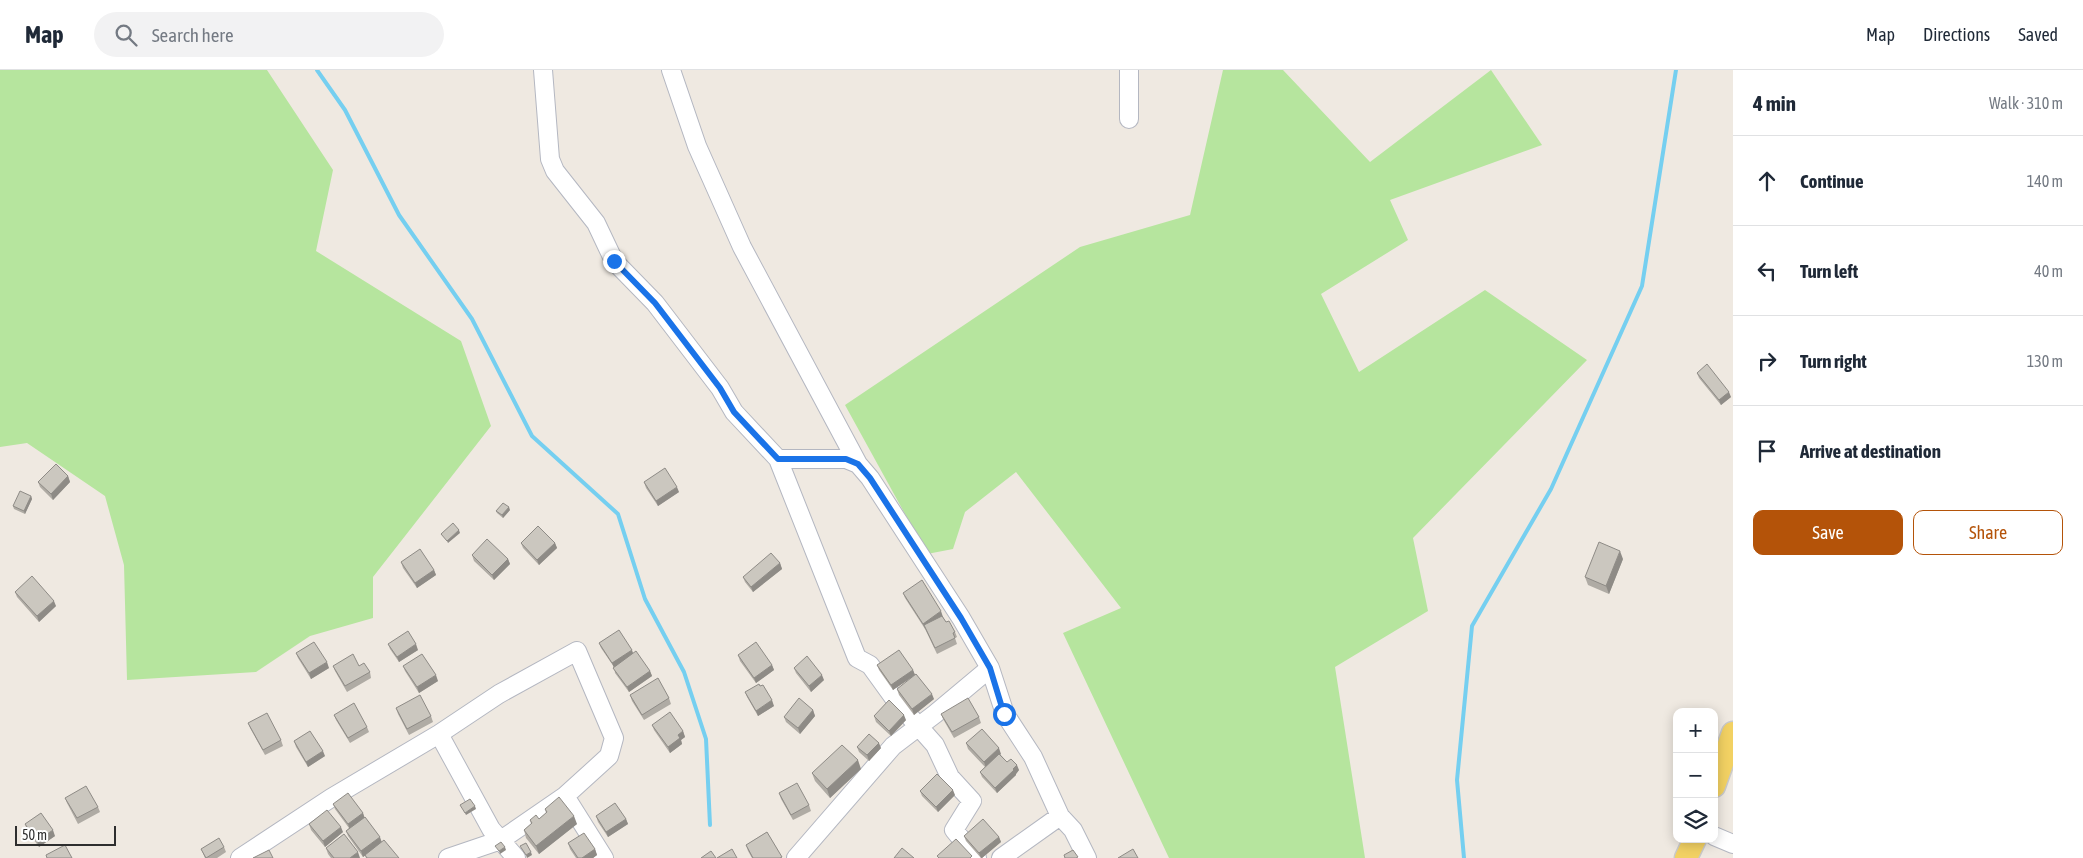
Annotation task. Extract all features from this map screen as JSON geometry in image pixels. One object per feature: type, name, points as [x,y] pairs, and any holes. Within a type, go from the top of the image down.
[{"type":"main road","points":[[1718,775],[1733,732]]},
{"type":"main road","points":[[1686,858],[1693,843]]},
{"type":"street","points":[[543,70],[550,159],[555,171],[596,223],[614,261],[655,303],[720,388],[734,412],[778,459],[857,658],[870,665],[896,701],[935,745],[950,777],[972,802],[954,830],[977,858]]},
{"type":"street","points":[[671,70],[697,146],[742,247],[858,464],[870,478],[946,595],[990,668],[1004,714],[1033,757],[1060,816],[1074,830],[1087,858]]},
{"type":"street","points":[[1129,70],[1129,120]]},
{"type":"street","points":[[778,459],[846,459],[858,464]]},
{"type":"street","points":[[246,856],[331,798],[439,734],[499,694],[577,651],[614,738],[609,756],[565,796],[501,840],[448,858]]},
{"type":"street","points":[[796,858],[893,746],[990,668]]},
{"type":"street","points":[[439,734],[491,829],[516,858]]},
{"type":"street","points":[[565,796],[604,858]]},
{"type":"street","points":[[1001,858],[1060,816]]},
{"type":"street","points":[[1718,838],[1733,844]]},
{"type":"green space","points":[[0,70],[267,70],[333,170],[316,251],[461,341],[491,426],[373,577],[373,618],[310,636],[256,672],[127,680],[124,565],[105,496],[27,443],[0,447]]},
{"type":"green space","points":[[1223,70],[1283,70],[1370,162],[1491,70],[1542,145],[1390,200],[1408,240],[1321,294],[1359,372],[1485,290],[1587,360],[1413,538],[1428,611],[1335,667],[1365,858],[1169,858],[1063,633],[1121,608],[1016,472],[965,512],[953,549],[927,554],[845,405],[1080,247],[1190,215]]},
{"type":"building","points":[[1707,364],[1729,392],[1719,400],[1697,373]]},
{"type":"building","points":[[56,464],[68,476],[51,494],[38,482]]},
{"type":"building","points":[[665,468],[677,487],[656,501],[644,482]]},
{"type":"building","points":[[20,491],[31,496],[24,511],[13,506]]},
{"type":"building","points":[[503,503],[509,507],[502,515],[496,511]]},
{"type":"building","points":[[453,523],[459,530],[447,541],[441,534]]},
{"type":"building","points":[[538,526],[555,543],[537,560],[521,543]]},
{"type":"building","points":[[487,539],[508,559],[492,575],[472,555]]},
{"type":"building","points":[[1599,542],[1620,551],[1606,586],[1585,577]]},
{"type":"building","points":[[420,549],[434,570],[415,583],[401,562]]},
{"type":"building","points":[[771,553],[780,563],[751,587],[743,577]]},
{"type":"building","points":[[32,576],[54,601],[37,616],[15,592]]},
{"type":"building","points":[[922,580],[941,611],[923,624],[903,593]]},
{"type":"building","points":[[942,616],[946,622],[949,621],[955,632],[953,633],[955,638],[935,648],[924,625]]},
{"type":"building","points":[[619,630],[632,650],[612,663],[599,643]]},
{"type":"building","points":[[408,631],[416,644],[397,657],[388,644]]},
{"type":"building","points":[[314,642],[327,662],[309,673],[296,653]]},
{"type":"building","points":[[756,642],[772,665],[754,678],[738,655]]},
{"type":"building","points":[[899,650],[913,670],[891,685],[877,665]]},
{"type":"building","points":[[636,651],[650,671],[627,687],[613,668]]},
{"type":"building","points":[[353,654],[359,666],[364,663],[370,672],[345,686],[333,666]]},
{"type":"building","points":[[422,654],[436,675],[417,687],[403,666]]},
{"type":"building","points":[[807,656],[822,675],[809,686],[794,668]]},
{"type":"building","points":[[916,674],[932,694],[912,709],[897,689]]},
{"type":"building","points":[[658,678],[669,698],[642,715],[630,695]]},
{"type":"building","points":[[759,684],[760,686],[763,685],[772,700],[756,711],[745,692]]},
{"type":"building","points":[[420,695],[431,716],[407,729],[396,708]]},
{"type":"building","points":[[799,698],[813,710],[798,728],[784,717]]},
{"type":"building","points":[[968,698],[979,717],[952,732],[941,714]]},
{"type":"building","points":[[889,700],[904,715],[889,731],[874,716]]},
{"type":"building","points":[[354,703],[367,727],[348,738],[334,715]]},
{"type":"building","points":[[670,712],[683,731],[678,735],[680,738],[668,747],[652,725]]},
{"type":"building","points":[[267,713],[281,740],[263,750],[248,723]]},
{"type":"building","points":[[982,729],[999,748],[984,762],[966,743]]},
{"type":"building","points":[[310,731],[323,751],[306,762],[294,741]]},
{"type":"building","points":[[869,734],[879,743],[867,755],[857,747]]},
{"type":"building","points":[[842,745],[858,760],[827,789],[812,773]]},
{"type":"building","points":[[999,754],[1007,762],[1011,759],[1017,765],[995,788],[980,772]]},
{"type":"building","points":[[937,774],[953,790],[936,807],[920,791]]},
{"type":"building","points":[[797,783],[809,805],[791,815],[779,793]]},
{"type":"building","points":[[86,786],[98,807],[77,818],[65,798]]},
{"type":"building","points":[[348,793],[363,813],[348,824],[333,804]]},
{"type":"building","points":[[559,797],[574,816],[536,846],[524,830],[532,823],[530,820],[536,815],[539,819],[547,812],[545,809]]},
{"type":"building","points":[[470,799],[475,806],[465,813],[460,805]]},
{"type":"building","points":[[615,803],[626,819],[606,832],[596,816]]},
{"type":"building","points":[[327,810],[341,827],[323,841],[309,824]]},
{"type":"building","points":[[41,813],[53,830],[37,841],[25,824]]},
{"type":"building","points":[[365,817],[380,837],[361,851],[346,831]]},
{"type":"building","points":[[983,819],[999,837],[979,853],[964,836]]},
{"type":"building","points":[[767,832],[782,857],[753,858],[746,845]]},
{"type":"building","points":[[584,833],[595,849],[582,858],[578,858],[568,843]]},
{"type":"building","points":[[344,834],[358,852],[350,858],[334,858],[326,848]]},
{"type":"building","points":[[219,838],[224,847],[206,858],[201,849]]},
{"type":"building","points":[[956,839],[972,856],[970,858],[939,858],[937,856]]},
{"type":"building","points":[[384,840],[399,858],[367,858],[365,855]]},
{"type":"building","points":[[501,842],[505,847],[499,851],[495,846]]},
{"type":"building","points":[[526,843],[531,852],[526,855],[520,846]]},
{"type":"building","points":[[65,845],[72,858],[47,858],[46,855]]},
{"type":"building","points":[[902,848],[914,858],[894,858]]},
{"type":"building","points":[[732,849],[737,858],[717,858]]},
{"type":"building","points":[[1133,849],[1138,858],[1118,858]]},
{"type":"building","points":[[269,850],[273,858],[253,858]]},
{"type":"building","points":[[1073,850],[1078,857],[1065,858],[1064,855]]},
{"type":"building","points":[[711,851],[716,858],[701,858]]},
{"type":"waterway","points":[[317,70],[345,110],[399,215],[472,319],[532,436],[618,514],[645,599],[684,672],[706,739],[710,825]]},
{"type":"waterway","points":[[1464,858],[1457,780],[1472,626],[1551,489],[1642,286],[1676,70]]},
{"type":"route","points":[[614,261],[655,303],[720,388],[745,426],[778,459],[846,459],[858,464],[870,478],[961,618],[990,668],[1004,714]]}]
